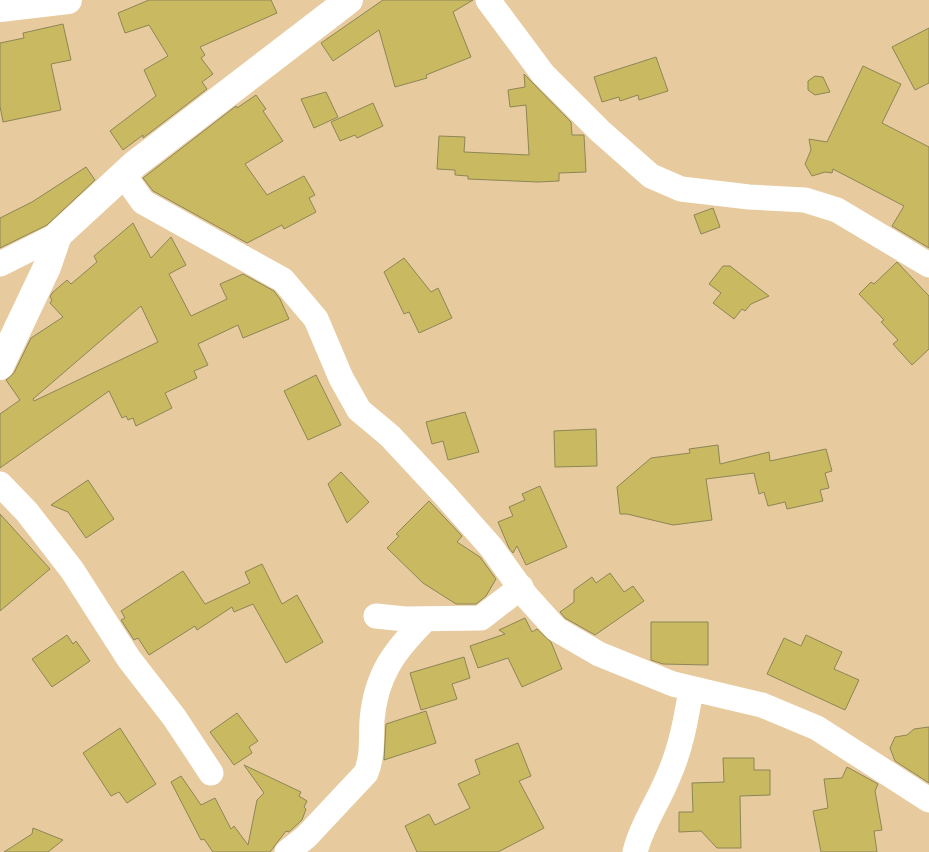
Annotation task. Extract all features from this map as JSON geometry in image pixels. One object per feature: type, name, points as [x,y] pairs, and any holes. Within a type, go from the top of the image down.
[{"type":"street","points":[[0,8],[68,0]]},
{"type":"street","points":[[0,264],[58,235],[123,174],[349,0]]},
{"type":"street","points":[[488,0],[543,74],[600,131],[651,176],[682,189],[748,197],[805,200],[837,210],[929,265]]},
{"type":"street","points":[[123,174],[143,202],[283,280],[316,320],[341,378],[359,410],[390,436],[444,494],[491,547],[521,586],[527,597],[556,629],[599,654],[691,690],[762,705],[817,728],[929,800]]},
{"type":"street","points":[[0,366],[47,267],[58,235]]},
{"type":"street","points":[[0,484],[27,512],[72,570],[129,659],[174,717],[211,773]]},
{"type":"street","points":[[376,616],[426,619],[481,618],[521,586]]},
{"type":"street","points":[[287,852],[306,838],[330,814],[366,773],[372,760],[372,718],[378,688],[385,667],[401,644],[426,619]]},
{"type":"street","points":[[635,852],[638,837],[669,776],[678,752],[691,690]]},
{"type":"building","points":[[149,0],[271,0],[277,13],[200,47],[205,55],[201,58],[213,74],[202,82],[207,89],[143,138],[143,135],[123,150],[110,131],[156,96],[144,70],[168,56],[149,25],[125,33],[118,13]]},
{"type":"building","points":[[383,0],[473,0],[453,12],[471,57],[426,75],[427,78],[395,87],[379,30],[333,61],[321,43]]},
{"type":"building","points":[[63,24],[71,60],[51,64],[61,110],[3,122],[0,106],[0,43],[24,38],[23,33]]},
{"type":"building","points":[[929,28],[929,83],[915,90],[892,47]]},
{"type":"building","points":[[656,57],[668,91],[639,100],[638,95],[620,101],[619,97],[602,102],[594,77]]},
{"type":"building","points":[[863,66],[901,84],[882,123],[929,147],[929,248],[892,226],[904,206],[833,169],[832,173],[825,172],[812,176],[805,164],[811,150],[809,139],[827,142]]},
{"type":"building","points":[[524,74],[571,122],[572,135],[584,135],[586,172],[559,173],[559,181],[538,182],[468,179],[468,176],[455,175],[455,170],[437,169],[439,136],[465,137],[464,152],[529,155],[526,105],[510,107],[508,90],[525,87]]},
{"type":"building","points":[[815,76],[823,77],[830,92],[815,95],[808,90],[808,81]]},
{"type":"building","points":[[326,92],[338,117],[314,128],[301,99]]},
{"type":"building","points":[[256,95],[266,109],[263,111],[283,141],[245,164],[267,195],[304,176],[315,195],[309,198],[316,212],[284,229],[282,225],[247,243],[153,191],[143,178],[236,106],[237,108]]},
{"type":"building","points":[[373,103],[383,126],[357,138],[355,135],[340,141],[331,122]]},
{"type":"building","points":[[86,167],[95,180],[47,225],[0,248],[0,218],[32,202]]},
{"type":"building","points":[[713,208],[720,227],[701,234],[694,215]]},
{"type":"building","points":[[133,223],[151,258],[171,237],[186,265],[169,274],[191,316],[227,299],[220,284],[243,274],[274,291],[280,299],[289,319],[243,338],[238,325],[198,344],[208,365],[194,371],[197,378],[165,393],[172,408],[136,426],[133,418],[128,420],[126,416],[122,418],[109,391],[0,468],[0,414],[20,400],[6,380],[14,373],[31,338],[63,317],[50,303],[52,293],[67,280],[71,284],[97,262],[94,256]],"holes":[[[141,306],[158,342],[34,401],[33,399]]]},
{"type":"building","points":[[404,258],[431,292],[438,288],[452,318],[419,333],[409,312],[404,314],[384,272]]},
{"type":"building","points":[[897,262],[929,296],[929,349],[912,365],[893,344],[898,340],[881,322],[884,320],[859,294],[871,282],[874,284]]},
{"type":"building","points":[[723,266],[730,266],[769,296],[751,304],[745,311],[742,309],[734,319],[713,303],[721,293],[709,284]]},
{"type":"building","points":[[316,375],[341,425],[308,440],[284,391]]},
{"type":"building","points":[[465,412],[479,452],[448,460],[443,441],[432,444],[426,422]]},
{"type":"building","points":[[596,429],[597,466],[555,467],[554,431]]},
{"type":"building","points":[[718,445],[720,464],[769,452],[770,461],[826,449],[832,471],[825,473],[829,488],[820,490],[823,501],[787,509],[785,502],[768,506],[764,492],[759,494],[754,473],[706,479],[712,520],[673,525],[620,514],[617,487],[651,458],[690,453],[689,449]]},
{"type":"building","points":[[341,472],[369,502],[347,523],[328,484]]},
{"type":"building","points":[[88,480],[114,519],[86,538],[68,512],[51,505]]},
{"type":"building","points":[[540,486],[567,547],[526,565],[517,546],[513,553],[509,548],[498,522],[513,516],[509,507],[525,500],[522,494]]},
{"type":"building","points":[[429,501],[462,536],[457,542],[480,557],[496,579],[486,596],[476,604],[456,604],[423,583],[387,548],[399,536],[396,534]]},
{"type":"building","points":[[0,514],[50,569],[0,611]]},
{"type":"building","points":[[262,564],[282,604],[297,595],[323,642],[286,663],[253,604],[234,612],[232,607],[197,630],[195,626],[149,655],[138,638],[134,640],[121,620],[125,618],[121,611],[183,571],[205,604],[250,583],[245,572]]},
{"type":"building","points":[[610,573],[624,592],[633,586],[644,601],[595,635],[565,618],[560,612],[574,602],[574,590],[592,577],[596,583]]},
{"type":"building","points":[[525,618],[532,632],[537,629],[551,642],[562,669],[522,687],[508,658],[478,668],[470,646],[505,634],[499,630]]},
{"type":"building","points":[[651,622],[708,622],[708,665],[663,664],[651,660]]},
{"type":"building","points":[[67,635],[73,644],[76,641],[90,661],[52,687],[32,659]]},
{"type":"building","points":[[806,635],[842,652],[834,669],[859,680],[845,710],[767,674],[784,638],[801,646]]},
{"type":"building","points":[[464,657],[470,678],[452,684],[457,699],[421,710],[410,673]]},
{"type":"building","points":[[426,711],[436,743],[384,760],[386,724]]},
{"type":"building","points":[[237,713],[258,741],[249,747],[252,753],[234,765],[210,732]]},
{"type":"building","points":[[929,727],[929,783],[895,761],[890,748],[895,737],[907,735],[914,729]]},
{"type":"building","points":[[120,728],[156,784],[127,803],[119,792],[111,796],[83,753]]},
{"type":"building","points":[[518,743],[531,776],[519,781],[544,828],[498,852],[417,852],[405,826],[429,814],[435,825],[470,808],[458,784],[480,774],[475,760]]},
{"type":"building","points":[[723,758],[754,758],[754,770],[770,770],[770,795],[740,796],[741,848],[717,848],[701,831],[679,832],[679,812],[693,812],[692,783],[724,782]]},
{"type":"building","points":[[244,765],[301,792],[299,796],[307,801],[304,807],[306,809],[302,820],[289,832],[286,831],[270,852],[213,852],[204,839],[201,840],[171,782],[181,776],[201,805],[215,798],[231,829],[234,826],[248,845],[257,800],[264,793]]},
{"type":"building","points":[[847,767],[878,784],[875,791],[882,830],[874,831],[877,852],[821,852],[813,811],[828,808],[824,779],[842,778]]},
{"type":"building","points":[[33,828],[63,840],[48,852],[4,852],[32,834]]}]
